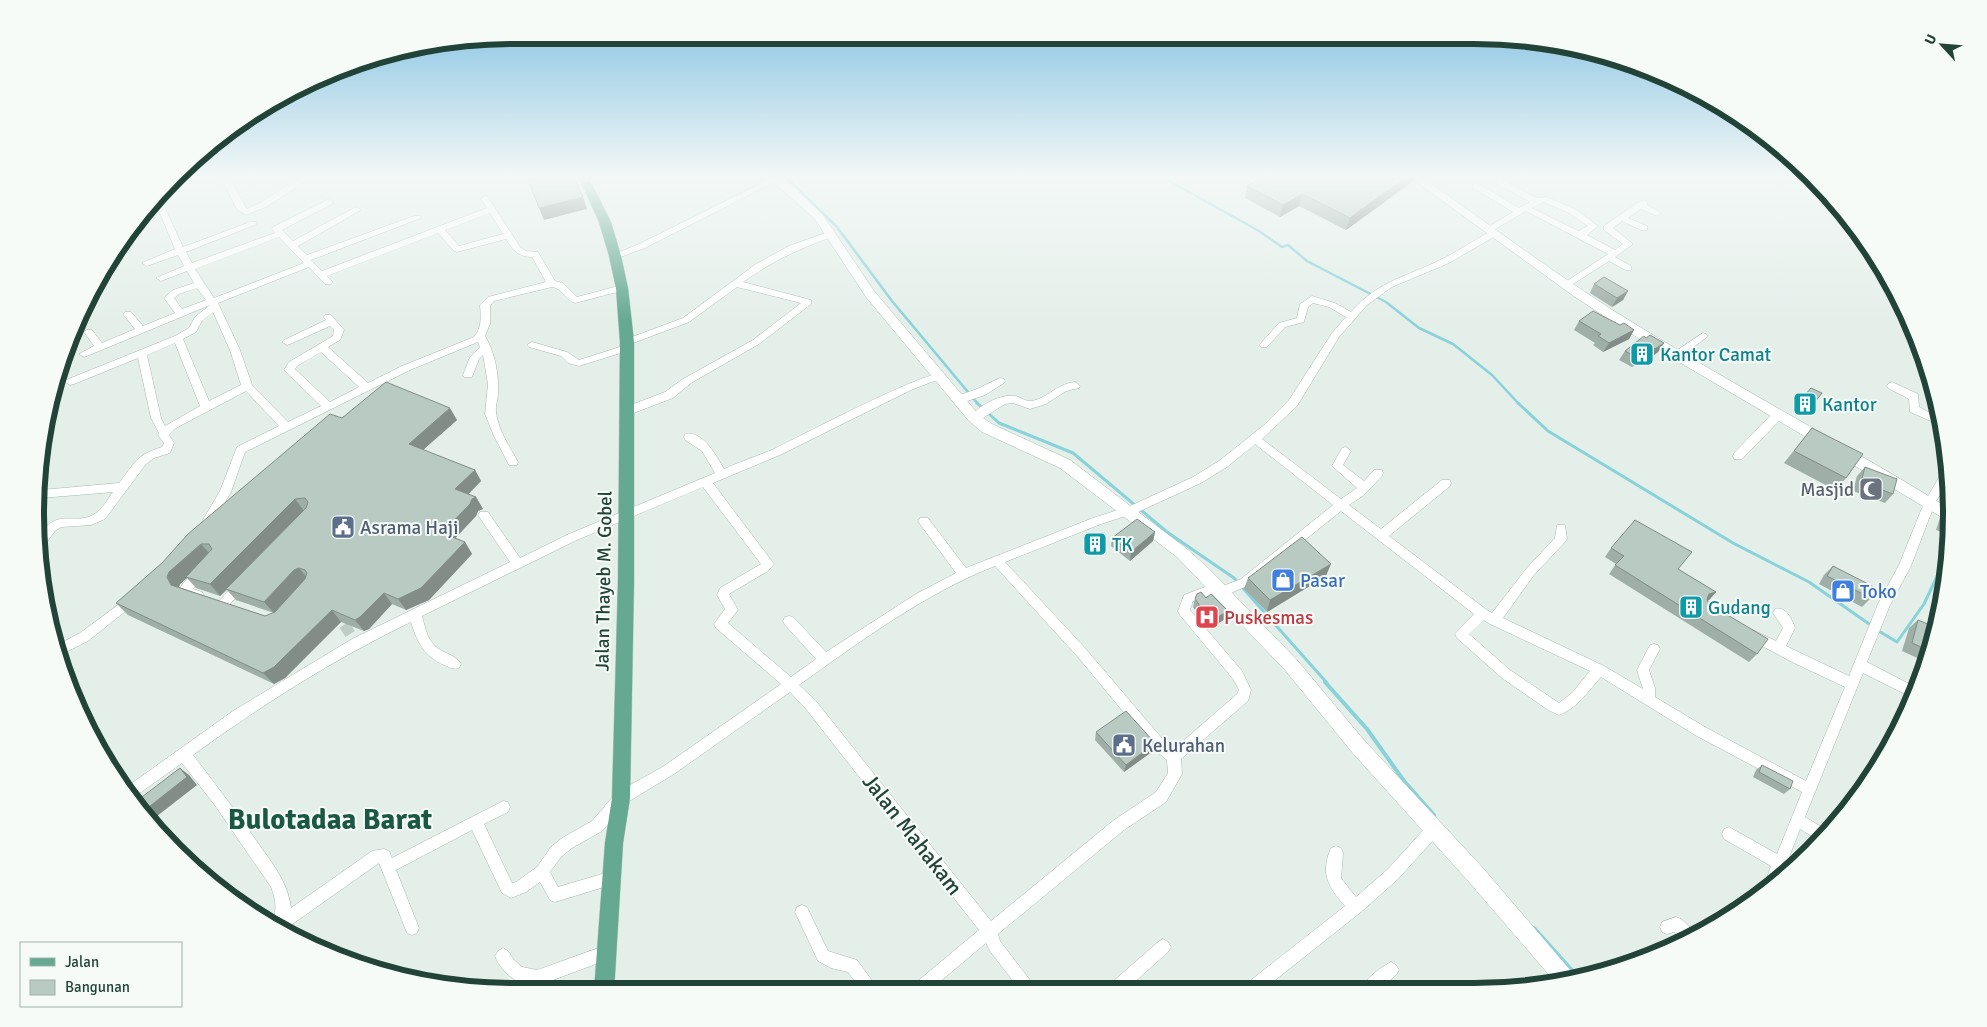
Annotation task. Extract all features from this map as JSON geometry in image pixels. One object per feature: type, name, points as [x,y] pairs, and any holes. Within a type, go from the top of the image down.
[{"type":"main road","name":"Jalan Thayeb M. Gobel","points":[[605,983],[614,843],[621,798],[627,410],[627,345],[622,288],[606,226]]},
{"type":"street","points":[[170,226],[181,250],[199,284],[212,303],[235,350],[247,386],[287,428]]},
{"type":"street","points":[[147,263],[248,226]]},
{"type":"street","points":[[284,226],[276,230],[328,282]]},
{"type":"street","points":[[291,246],[328,226]]},
{"type":"street","points":[[84,354],[180,313],[212,303],[307,261],[397,226]]},
{"type":"street","points":[[320,275],[450,226]]},
{"type":"street","points":[[503,226],[519,252],[534,254],[552,284]]},
{"type":"street","points":[[615,256],[683,226]]},
{"type":"street","points":[[824,226],[870,294],[938,376],[982,412],[987,428],[1065,464],[1135,508],[1182,553],[1231,587],[1291,665],[1357,745],[1476,875],[1562,974]]},
{"type":"street","points":[[1485,226],[1567,285],[1676,356],[1839,448],[1943,511]]},
{"type":"street","points":[[475,821],[510,891],[518,890],[542,872],[556,852],[598,826],[621,798],[669,770],[790,684],[920,597],[964,574],[1097,521],[1135,508],[1197,480],[1223,464],[1255,439],[1293,403],[1335,335],[1351,316],[1389,285],[1446,261],[1499,226]]},
{"type":"street","points":[[1560,226],[1579,234],[1628,268]]},
{"type":"street","points":[[1579,234],[1592,226]]},
{"type":"street","points":[[1567,285],[1630,243],[1607,228],[1610,226]]},
{"type":"street","points":[[1639,226],[1644,228]]},
{"type":"street","points":[[440,230],[458,249],[509,235]]},
{"type":"street","points":[[161,278],[279,234]]},
{"type":"street","points":[[532,345],[564,354],[572,361],[579,363],[686,320],[700,312],[751,270],[783,252],[831,234]]},
{"type":"street","points":[[627,410],[669,395],[687,381],[756,342],[808,302],[735,283]]},
{"type":"street","points":[[180,313],[169,298],[199,284]]},
{"type":"street","points":[[513,462],[499,440],[490,410],[494,394],[486,348],[480,337],[484,324],[485,305],[490,300],[552,284],[560,285],[575,300],[622,288]]},
{"type":"street","points":[[1264,345],[1282,325],[1300,320],[1303,306],[1312,299],[1332,305],[1351,316]]},
{"type":"street","points":[[70,382],[178,338],[193,330],[198,319],[212,303]]},
{"type":"street","points":[[128,314],[141,330]]},
{"type":"street","points":[[287,342],[330,319],[339,330],[334,341],[293,364],[289,370],[328,407]]},
{"type":"street","points":[[89,332],[100,348]]},
{"type":"street","points":[[1676,356],[1703,336]]},
{"type":"street","points":[[198,534],[219,506],[240,452],[406,368],[480,337]]},
{"type":"street","points":[[178,338],[206,407]]},
{"type":"street","points":[[322,348],[367,388]]},
{"type":"street","points":[[468,375],[475,357],[486,348]]},
{"type":"street","points":[[45,534],[59,522],[91,521],[98,518],[146,458],[166,450],[169,443],[163,435],[164,432],[156,418],[142,353]]},
{"type":"street","points":[[134,789],[182,753],[238,715],[324,661],[415,614],[626,514],[782,450],[907,388],[938,376]]},
{"type":"street","points":[[966,398],[1000,380]]},
{"type":"street","points":[[164,432],[172,425],[247,386]]},
{"type":"street","points":[[982,412],[1010,399],[1030,405],[1046,399],[1060,388],[1076,386]]},
{"type":"street","points":[[1892,386],[1914,396],[1914,410],[1933,419]]},
{"type":"street","points":[[1738,456],[1778,415]]},
{"type":"street","points":[[689,437],[706,448],[721,474]]},
{"type":"street","points":[[1255,439],[1382,535],[1450,590],[1489,617],[1600,670],[1700,731],[1809,789]]},
{"type":"street","points":[[1346,451],[1337,466],[1364,487]]},
{"type":"street","points":[[1174,757],[1244,694],[1244,687],[1238,675],[1184,611],[1188,598],[1231,587],[1364,487],[1378,473]]},
{"type":"street","name":"Jalan Mahakam","points":[[705,481],[768,564],[724,592],[723,595],[732,610],[720,624],[790,684],[837,736],[989,931],[995,946],[1023,983]]},
{"type":"street","points":[[1776,872],[1884,604],[1905,566],[1930,503],[1942,481]]},
{"type":"street","points":[[1382,535],[1446,483]]},
{"type":"street","points":[[45,494],[124,487]]},
{"type":"street","points":[[484,515],[518,564]]},
{"type":"street","points":[[924,521],[964,574]]},
{"type":"street","points":[[1561,528],[1561,539],[1489,617],[1461,634],[1506,674],[1559,709],[1572,701],[1589,679],[1600,670]]},
{"type":"street","points":[[926,983],[1119,825],[1161,797],[1175,774],[1174,757],[1160,746],[1081,652],[997,561]]},
{"type":"street","points":[[210,565],[186,590],[241,609]]},
{"type":"street","points":[[223,604],[248,578]]},
{"type":"street","points":[[64,647],[84,637],[144,591]]},
{"type":"street","points":[[1778,649],[1788,628],[1786,621],[1779,613]]},
{"type":"street","points":[[415,614],[425,646],[443,659],[455,664]]},
{"type":"street","points":[[789,621],[825,660]]},
{"type":"street","points":[[1741,627],[1778,649],[1852,684]]},
{"type":"street","points":[[1649,700],[1649,688],[1642,670],[1654,649]]},
{"type":"street","points":[[1860,665],[1908,690]]},
{"type":"street","points":[[182,753],[219,799],[277,883],[284,899],[284,909],[280,921]]},
{"type":"street","points":[[388,866],[503,807]]},
{"type":"street","points":[[1796,820],[1819,832]]},
{"type":"street","points":[[1263,983],[1356,907],[1393,874],[1433,830]]},
{"type":"street","points":[[1730,834],[1779,864]]},
{"type":"street","points":[[1336,853],[1332,872],[1333,880],[1356,907]]},
{"type":"street","points":[[283,922],[377,856],[384,856],[412,928]]},
{"type":"street","points":[[542,872],[555,895],[612,878]]},
{"type":"street","points":[[802,912],[820,952],[831,960],[852,965],[866,983]]},
{"type":"street","points":[[1667,927],[1676,924],[1686,932]]},
{"type":"street","points":[[1122,983],[1163,947]]},
{"type":"street","points":[[503,956],[511,969],[527,977],[537,978],[607,953]]},
{"type":"street","points":[[1376,983],[1391,970]]},
{"type":"building","points":[[1604,277],[1628,291],[1617,298],[1594,284]]},
{"type":"building","points":[[1593,311],[1620,325],[1624,323],[1634,330],[1609,343],[1598,336],[1601,334],[1579,321]]},
{"type":"building","points":[[1650,335],[1664,343],[1655,349],[1652,347],[1637,358],[1625,351],[1644,336],[1646,338]]},
{"type":"building","name":"Asrama Haji","points":[[386,382],[450,408],[409,444],[475,470],[455,489],[476,497],[472,499],[470,504],[442,533],[465,542],[421,588],[398,599],[384,593],[355,620],[332,610],[274,667],[263,673],[116,603],[162,563],[188,534],[330,414],[342,418]],"holes":[[[305,498],[308,502],[306,508],[226,589],[264,602],[294,570],[299,568],[305,570],[307,573],[305,579],[275,612],[265,616],[171,585],[167,577],[169,572],[201,544],[209,544],[212,549],[186,577],[210,584],[295,499]]]},
{"type":"building","points":[[1811,388],[1822,393],[1810,408],[1799,402]]},
{"type":"building","points":[[1812,428],[1863,454],[1846,478],[1794,451]]},
{"type":"building","points":[[1865,467],[1897,479],[1893,494],[1861,482]]},
{"type":"building","points":[[1137,519],[1155,532],[1131,552],[1112,538]]},
{"type":"building","name":"Gudang","points":[[1635,520],[1692,552],[1678,569],[1716,592],[1709,594],[1707,599],[1709,604],[1768,639],[1757,654],[1615,565],[1624,556],[1611,548]]},
{"type":"building","name":"Pasar","points":[[1302,537],[1331,564],[1270,600],[1248,578]]},
{"type":"building","points":[[1833,566],[1876,588],[1871,598],[1827,576]]},
{"type":"building","points":[[1201,592],[1206,598],[1211,594],[1228,611],[1211,621],[1195,599],[1197,594]]},
{"type":"building","points":[[1918,620],[1929,625],[1923,648],[1912,643]]},
{"type":"building","name":"Kelurahan","points":[[1126,711],[1155,743],[1126,765],[1096,732]]},
{"type":"building","points":[[1762,765],[1793,781],[1790,789],[1759,772]]},
{"type":"building","points":[[180,768],[187,777],[148,808],[140,798]]},
{"type":"waterway","points":[[836,226],[892,301],[978,404]]},
{"type":"waterway","points":[[1250,226],[1282,247],[1288,245],[1307,261],[1386,302],[1419,328],[1453,344],[1492,375],[1519,403]]},
{"type":"waterway","points":[[1519,403],[1548,431],[1733,543],[1809,582],[1872,626]]},
{"type":"waterway","points":[[978,404],[999,423],[1073,453],[1167,532],[1234,578],[1327,683]]},
{"type":"waterway","points":[[1877,630],[1897,642],[1924,604],[1939,572]]},
{"type":"waterway","points":[[1325,682],[1367,729],[1404,781],[1434,815]]},
{"type":"waterway","points":[[1534,928],[1574,972]]},
{"type":"tunnel","points":[[335,611],[356,643]]},
{"type":"place","name":"Kantor Camat","points":[[1642,354]]},
{"type":"place","name":"Kantor","points":[[1805,404]]},
{"type":"place","name":"Masjid","points":[[1871,489]]},
{"type":"place","name":"Asrama Haji","points":[[343,527]]},
{"type":"place","name":"TK","points":[[1095,544]]},
{"type":"place","name":"Pasar","points":[[1283,580]]},
{"type":"place","name":"Toko","points":[[1843,591]]},
{"type":"place","name":"Gudang","points":[[1691,607]]},
{"type":"place","name":"Puskesmas","points":[[1207,617]]},
{"type":"place","name":"Kelurahan","points":[[1124,745]]},
{"type":"district","name":"Bulotadaa Barat","points":[[330,819]]}]
